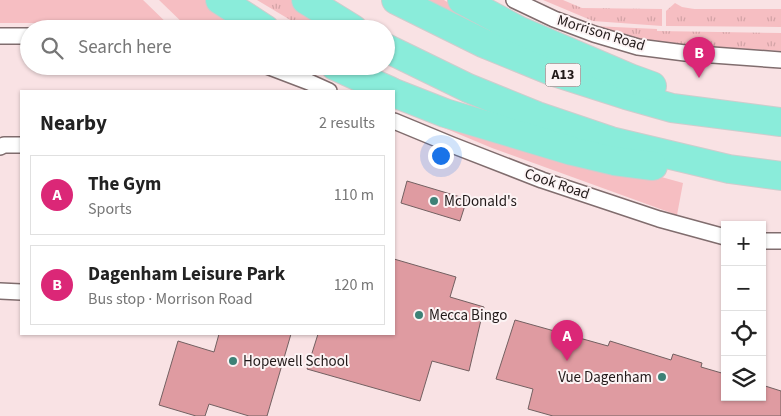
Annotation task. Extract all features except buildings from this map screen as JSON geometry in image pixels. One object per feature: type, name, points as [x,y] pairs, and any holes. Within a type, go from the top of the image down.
[{"type":"highway","points":[[220,0],[251,20]]},
{"type":"highway","points":[[306,0],[338,20]]},
{"type":"highway","name":"A13","points":[[396,0],[483,44],[554,72],[626,95],[672,108],[781,122]]},
{"type":"highway","name":"A13","points":[[462,0],[518,30],[630,78],[741,116]]},
{"type":"highway","points":[[395,52],[468,88],[537,116],[611,140],[729,169],[781,176]]},
{"type":"highway","points":[[355,75],[388,90]]},
{"type":"highway","points":[[395,93],[445,113],[572,151],[614,161],[669,168],[729,169]]},
{"type":"street","name":"Morrison Road","points":[[514,0],[554,19],[594,34],[638,47],[685,53],[781,60]]},
{"type":"street","points":[[0,36],[20,36]]},
{"type":"street","points":[[291,75],[327,90]]},
{"type":"street","name":"Cook Road","points":[[395,121],[542,180],[659,219],[721,236]]},
{"type":"street","points":[[0,147],[4,145],[20,145]]},
{"type":"street","points":[[766,241],[781,241]]},
{"type":"street","points":[[0,291],[20,292]]},
{"type":"green space","points":[[0,0],[143,0],[164,20],[20,20],[20,23],[0,23]]},
{"type":"green space","points":[[159,0],[215,0],[246,20],[180,20]]},
{"type":"green space","points":[[257,0],[292,0],[323,20],[290,20]]},
{"type":"green space","points":[[421,0],[444,0],[481,23],[552,60]]},
{"type":"green space","points":[[543,0],[563,0],[582,8],[662,9],[662,26],[593,21]]},
{"type":"green space","points":[[675,3],[682,7],[694,9],[781,9],[781,27],[666,26],[666,11]]},
{"type":"green space","points":[[593,26],[657,29],[657,31],[781,33],[781,51],[672,44],[632,37]]},
{"type":"green space","points":[[395,107],[492,130],[683,183],[677,215],[492,148]]},
{"type":"place","name":"Dagenham Leisure Park","points":[[699,78]]},
{"type":"place","name":"McDonald's","points":[[434,201]]},
{"type":"place","name":"Mecca Bingo","points":[[419,315]]},
{"type":"place","name":"Hopewell School","points":[[233,361]]},
{"type":"place","name":"The Gym","points":[[567,361]]},
{"type":"place","name":"Vue Dagenham","points":[[662,377]]}]
